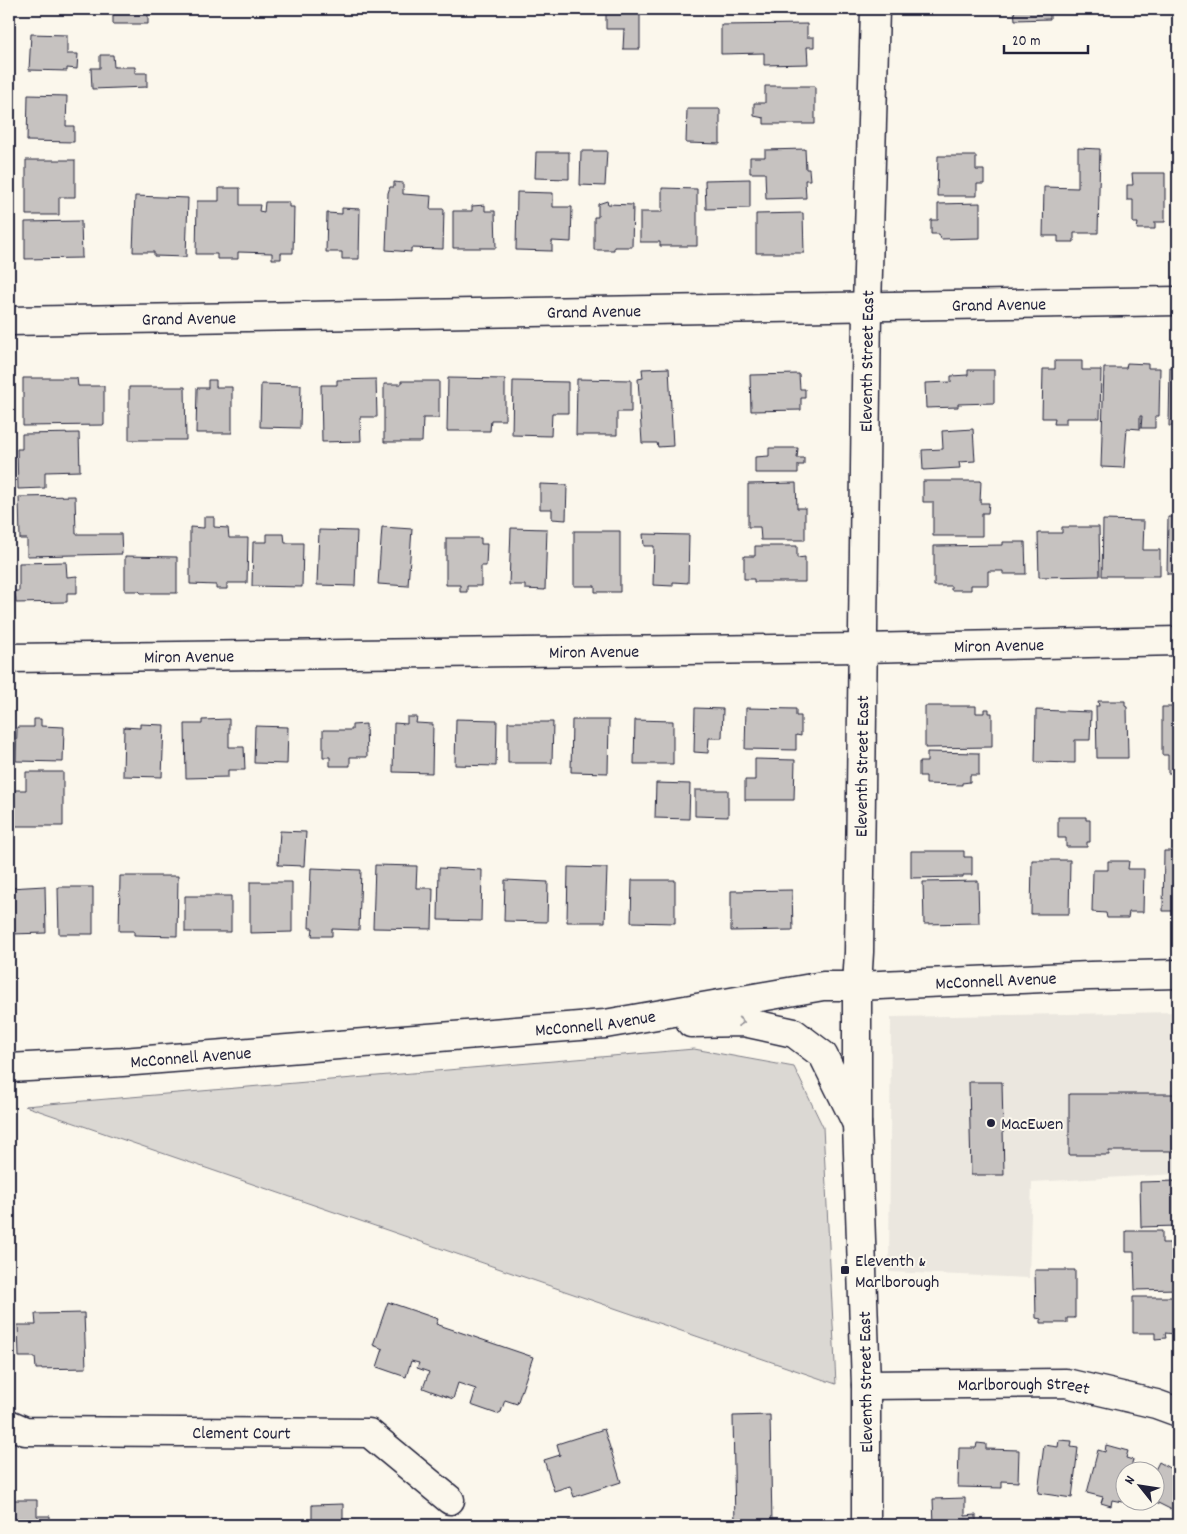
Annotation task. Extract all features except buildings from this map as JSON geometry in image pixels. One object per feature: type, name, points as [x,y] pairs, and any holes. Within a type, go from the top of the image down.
[{"type":"street","name":"Eleventh Street East","points":[[866,1525],[866,1385],[857,1124],[857,986],[875,9]]},
{"type":"street","name":"Grand Avenue","points":[[9,321],[1178,302]]},
{"type":"street","name":"Miron Avenue","points":[[9,658],[862,648],[1178,641]]},
{"type":"street","name":"McConnell Avenue","points":[[9,1068],[122,1062],[605,1024],[823,986],[1178,974]]},
{"type":"street","points":[[605,1024],[744,1022],[794,1033],[823,1055],[857,1124]]},
{"type":"street","name":"Marlborough Street","points":[[866,1385],[1066,1383],[1156,1404],[1178,1412]]},
{"type":"street","name":"Clement Court","points":[[9,1424],[25,1431],[369,1433],[450,1500]]},
{"type":"shaded area","points":[[1178,1012],[1178,1174],[1032,1182],[1029,1278],[889,1272],[891,1017]]},
{"type":"shaded area","points":[[694,1049],[794,1067],[823,1127],[836,1384],[25,1106]]},
{"type":"place","name":"MacEwen","points":[[991,1123]]},
{"type":"place","name":"Eleventh & Marlborough","points":[[845,1270]]}]
